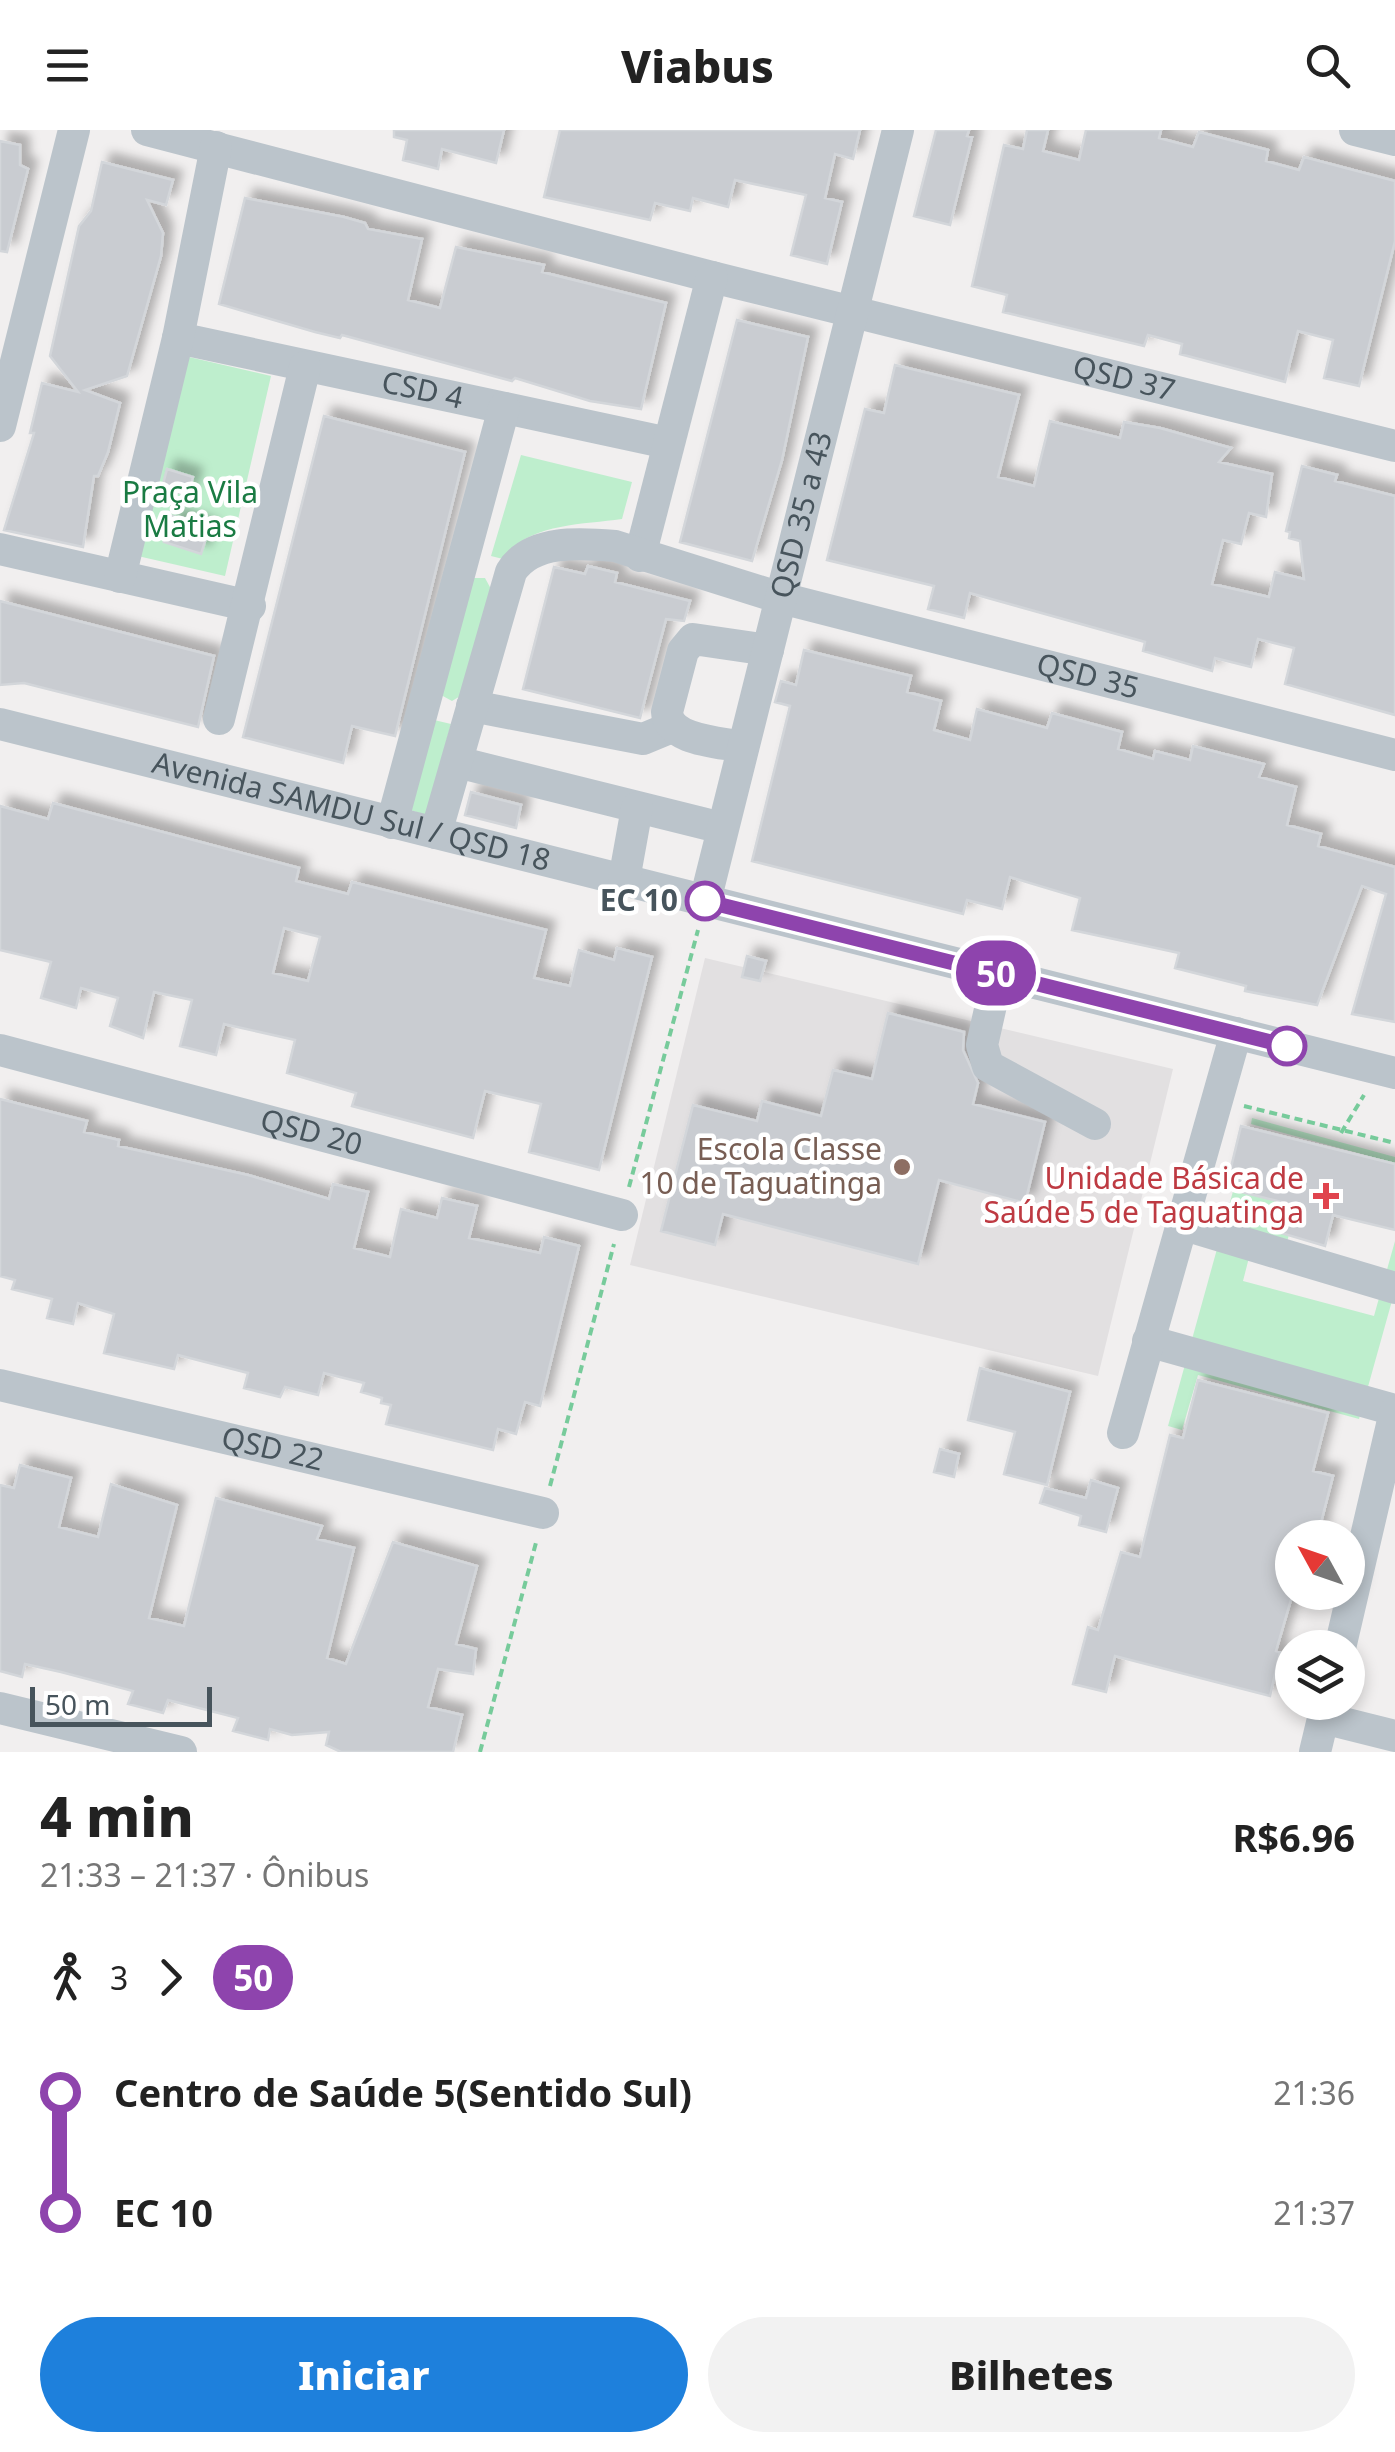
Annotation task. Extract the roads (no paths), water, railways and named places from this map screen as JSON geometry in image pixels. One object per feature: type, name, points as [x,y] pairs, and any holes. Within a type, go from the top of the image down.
[{"type":"street","points":[[2,409],[74,130]]},
{"type":"street","name":"QSD 37","points":[[147,130],[712,277],[1395,446]]},
{"type":"street","name":"QSD 35 a 43","points":[[705,901],[898,130]]},
{"type":"street","points":[[1355,130],[1395,140]]},
{"type":"street","points":[[120,577],[178,338],[216,147]]},
{"type":"street","points":[[640,556],[712,277]]},
{"type":"street","name":"CSD 4","points":[[178,338],[668,443]]},
{"type":"street","points":[[219,719],[250,606],[305,367]]},
{"type":"street","points":[[392,822],[504,408]]},
{"type":"street","name":"QSD 35","points":[[511,572],[519,559],[535,550],[589,544],[615,546],[781,598],[1395,755]]},
{"type":"street","points":[[0,549],[250,606]]},
{"type":"street","points":[[436,833],[511,572],[463,559]]},
{"type":"street","points":[[672,727],[667,712],[687,644],[701,638],[768,650]]},
{"type":"street","points":[[423,705],[643,739],[672,727],[743,747]]},
{"type":"street","name":"Avenida SAMDU Sul / QSD 18","points":[[0,724],[1236,1033],[1381,1081]]},
{"type":"street","points":[[457,762],[706,824]]},
{"type":"street","points":[[624,880],[637,808]]},
{"type":"street","points":[[998,974],[982,1045],[988,1066],[1095,1124]]},
{"type":"street","points":[[1122,1433],[1236,1033]]},
{"type":"street","name":"QSD 20","points":[[0,1050],[622,1215]]},
{"type":"street","points":[[1181,1224],[1395,1288]]},
{"type":"street","points":[[1148,1341],[1395,1411],[1344,1630]]},
{"type":"street","name":"QSD 22","points":[[0,1385],[543,1513]]},
{"type":"street","points":[[0,1708],[181,1752]]},
{"type":"street","points":[[1314,1752],[1322,1720]]},
{"type":"street","points":[[1352,1720],[1395,1736]]},
{"type":"place","name":"EC 10","points":[[705,901]]},
{"type":"place","name":"Escola Classe 10 de Taguatinga","points":[[902,1167]]},
{"type":"place","name":"Unidade Básica de Saúde 5 de Taguatinga","points":[[1326,1196]]},
{"type":"park label","name":"Praça Vila Matias","points":[[190,510]]}]
